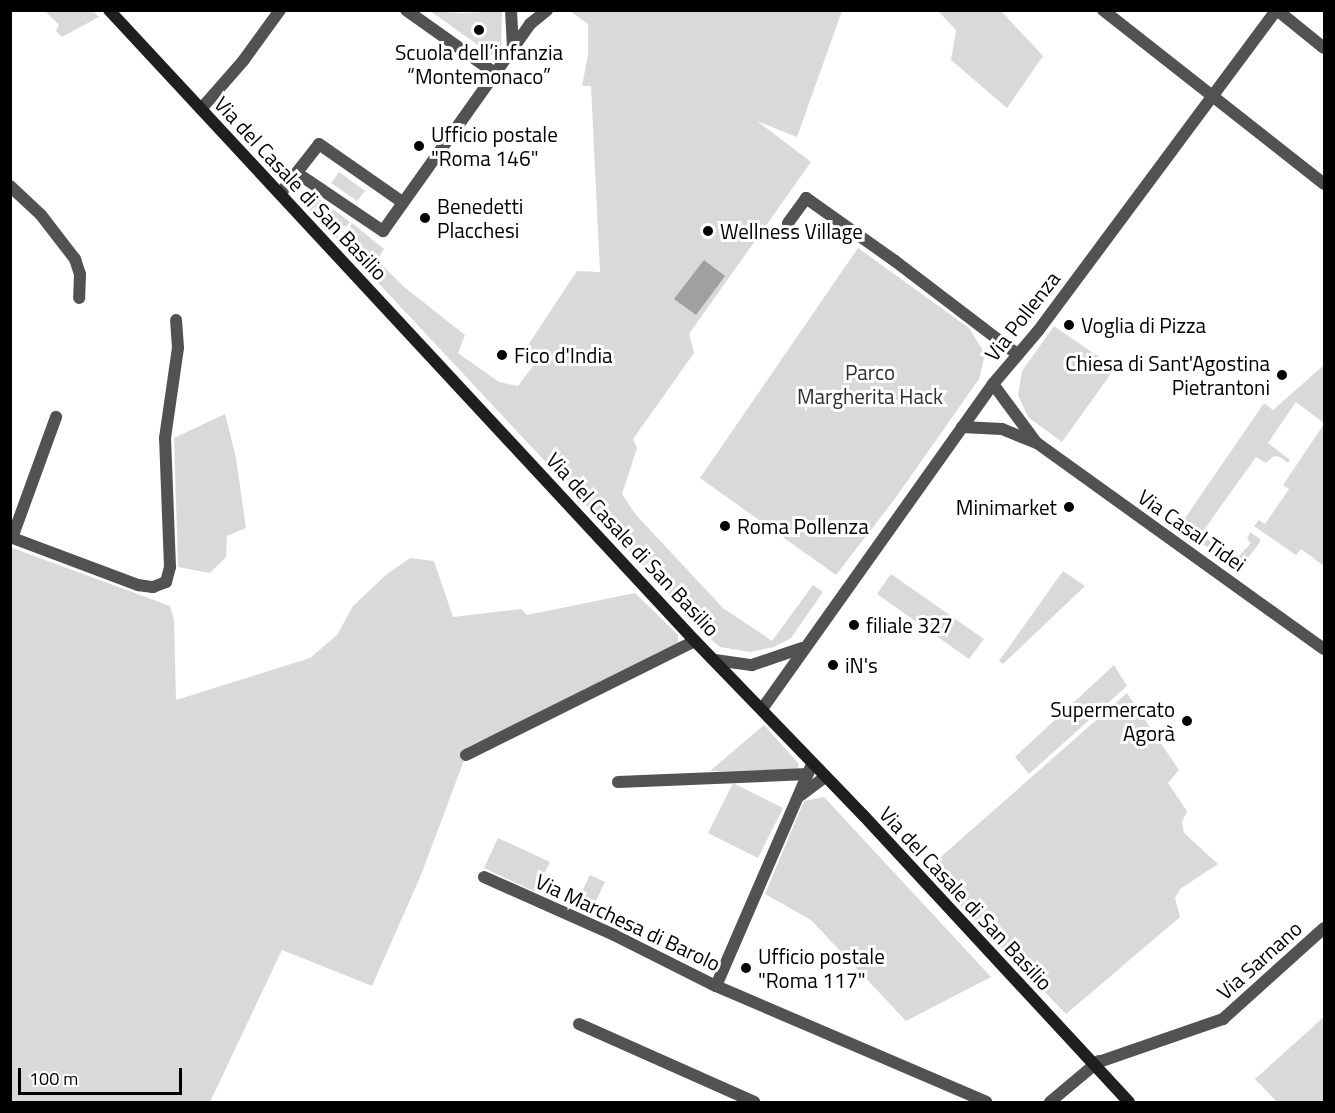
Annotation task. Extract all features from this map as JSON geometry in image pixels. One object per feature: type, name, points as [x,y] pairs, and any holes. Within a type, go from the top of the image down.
[{"type":"street","name":"Via del Casale di San Basilio","points":[[109,10],[695,641],[762,709],[810,769],[825,777],[864,816],[1129,1102]]},
{"type":"street","points":[[201,109],[243,61],[280,10]]},
{"type":"street","points":[[406,10],[496,74]]},
{"type":"street","points":[[511,10],[513,49]]},
{"type":"street","points":[[297,173],[383,231],[530,24],[547,10]]},
{"type":"street","points":[[1103,10],[1324,184]]},
{"type":"street","points":[[1276,10],[1324,48]]},
{"type":"street","name":"Via Pollenza","points":[[762,709],[803,648],[993,384],[1038,332],[1211,94],[1276,10]]},
{"type":"street","points":[[280,194],[319,144],[402,202]]},
{"type":"street","points":[[10,186],[41,215],[75,260],[80,273],[79,298]]},
{"type":"street","points":[[788,223],[806,198],[896,261],[1017,354]]},
{"type":"street","points":[[56,417],[11,537],[138,585],[155,587],[168,580],[170,567],[165,438],[178,348],[176,320]]},
{"type":"street","name":"Via Casal Tidei","points":[[993,384],[1037,443]]},
{"type":"street","name":"Via Casal Tidei","points":[[962,427],[1002,429],[1037,443],[1324,649]]},
{"type":"street","points":[[466,755],[695,641]]},
{"type":"street","points":[[714,660],[752,665],[803,648]]},
{"type":"street","points":[[618,782],[810,769],[716,986]]},
{"type":"street","points":[[800,795],[825,777]]},
{"type":"street","name":"Via Marchesa di Barolo","points":[[484,877],[614,935],[716,986],[986,1102]]},
{"type":"street","name":"Via Sarnano","points":[[1050,1102],[1093,1064],[1134,1045],[1151,1043],[1223,1018],[1324,928]]},
{"type":"street","points":[[579,1024],[754,1102]]},
{"type":"green space","points":[[45,11],[93,11],[99,17],[62,37],[56,31],[59,25]]},
{"type":"green space","name":"Scuola dell’infanzia “Montemonaco”","points":[[430,11],[463,13],[502,11],[501,49],[495,57]]},
{"type":"green space","points":[[570,11],[842,11],[797,137],[757,121],[811,162],[689,334],[694,353],[633,439],[637,448],[622,494],[636,515],[723,608],[772,641],[813,585],[823,592],[791,638],[774,647],[750,652],[720,647],[713,641],[340,242],[350,236],[349,228],[352,223],[384,249],[377,260],[403,286],[465,335],[458,353],[499,382],[518,386],[539,358],[526,348],[577,271],[600,272],[591,86],[582,86],[588,55],[588,24]]},
{"type":"green space","points":[[938,11],[1001,11],[1043,56],[1007,108],[951,60],[956,30]]},
{"type":"green space","points":[[339,172],[365,191],[357,201],[331,183]]},
{"type":"green space","points":[[316,196],[350,222],[347,226],[340,227],[337,239],[306,206],[308,198]]},
{"type":"green space","name":"Parco Margherita Hack","points":[[858,248],[969,328],[985,354],[979,379],[894,500],[836,575],[700,478]]},
{"type":"green space","points":[[1054,326],[1115,368],[1062,442],[1028,417],[1018,395],[1022,371]]},
{"type":"green space","points":[[1324,365],[1324,423],[1296,402],[1268,443],[1290,460],[1288,463],[1280,457],[1274,456],[1266,463],[1256,457],[1201,534],[1235,560],[1251,543],[1247,539],[1250,532],[1260,539],[1239,570],[1179,527],[1264,403],[1273,410]]},
{"type":"green space","points":[[225,414],[236,458],[246,528],[227,536],[226,557],[210,573],[178,567],[174,438]]},
{"type":"green space","points":[[1324,424],[1324,566],[1301,549],[1296,555],[1254,526],[1259,520],[1265,524],[1289,489],[1283,485]]},
{"type":"green space","points":[[10,547],[170,606],[174,620],[176,700],[310,658],[337,635],[353,606],[386,575],[410,558],[434,561],[453,617],[521,609],[527,615],[635,593],[678,635],[678,643],[466,748],[466,755],[421,875],[372,986],[282,950],[210,1102],[11,1102]]},
{"type":"green space","points":[[1063,571],[1085,586],[1003,664],[999,661]]},
{"type":"green space","points":[[891,574],[984,639],[969,659],[877,594]]},
{"type":"green space","points":[[1114,665],[1127,686],[1029,774],[1015,757]]},
{"type":"green space","points":[[1127,693],[1179,770],[1168,783],[1187,811],[1182,822],[1184,833],[1218,864],[1180,889],[1175,898],[1180,917],[1066,1014],[926,870]]},
{"type":"green space","points":[[764,725],[799,764],[797,770],[710,771]]},
{"type":"green space","points":[[733,783],[783,808],[758,858],[708,833]]},
{"type":"green space","points":[[824,797],[991,977],[906,1021],[811,920],[765,894],[804,801]]},
{"type":"green space","points":[[498,838],[550,862],[535,892],[484,868]]},
{"type":"green space","points":[[590,875],[605,882],[592,909],[577,902]]},
{"type":"green space","points":[[1324,1017],[1324,1102],[1277,1102],[1255,1079]]},
{"type":"shaded area","points":[[704,260],[725,276],[696,315],[674,299]]},
{"type":"place","name":"Scuola dell’infanzia “Montemonaco”","points":[[479,30]]},
{"type":"place","name":"Ufficio postale \"Roma 146\"","points":[[419,146]]},
{"type":"place","name":"Benedetti Placchesi","points":[[425,218]]},
{"type":"place","name":"Wellness Village","points":[[708,231]]},
{"type":"place","name":"Voglia di Pizza","points":[[1069,325]]},
{"type":"place","name":"Fico d'India","points":[[502,355]]},
{"type":"place","name":"Chiesa di Sant'Agostina Pietrantoni","points":[[1282,375]]},
{"type":"place","name":"Minimarket","points":[[1069,507]]},
{"type":"place","name":"Roma Pollenza","points":[[725,526]]},
{"type":"place","name":"filiale 327","points":[[854,625]]},
{"type":"place","name":"iN's","points":[[833,665]]},
{"type":"place","name":"Supermercato Agorà","points":[[1187,721]]},
{"type":"place","name":"Ufficio postale \"Roma 117\"","points":[[746,968]]}]
